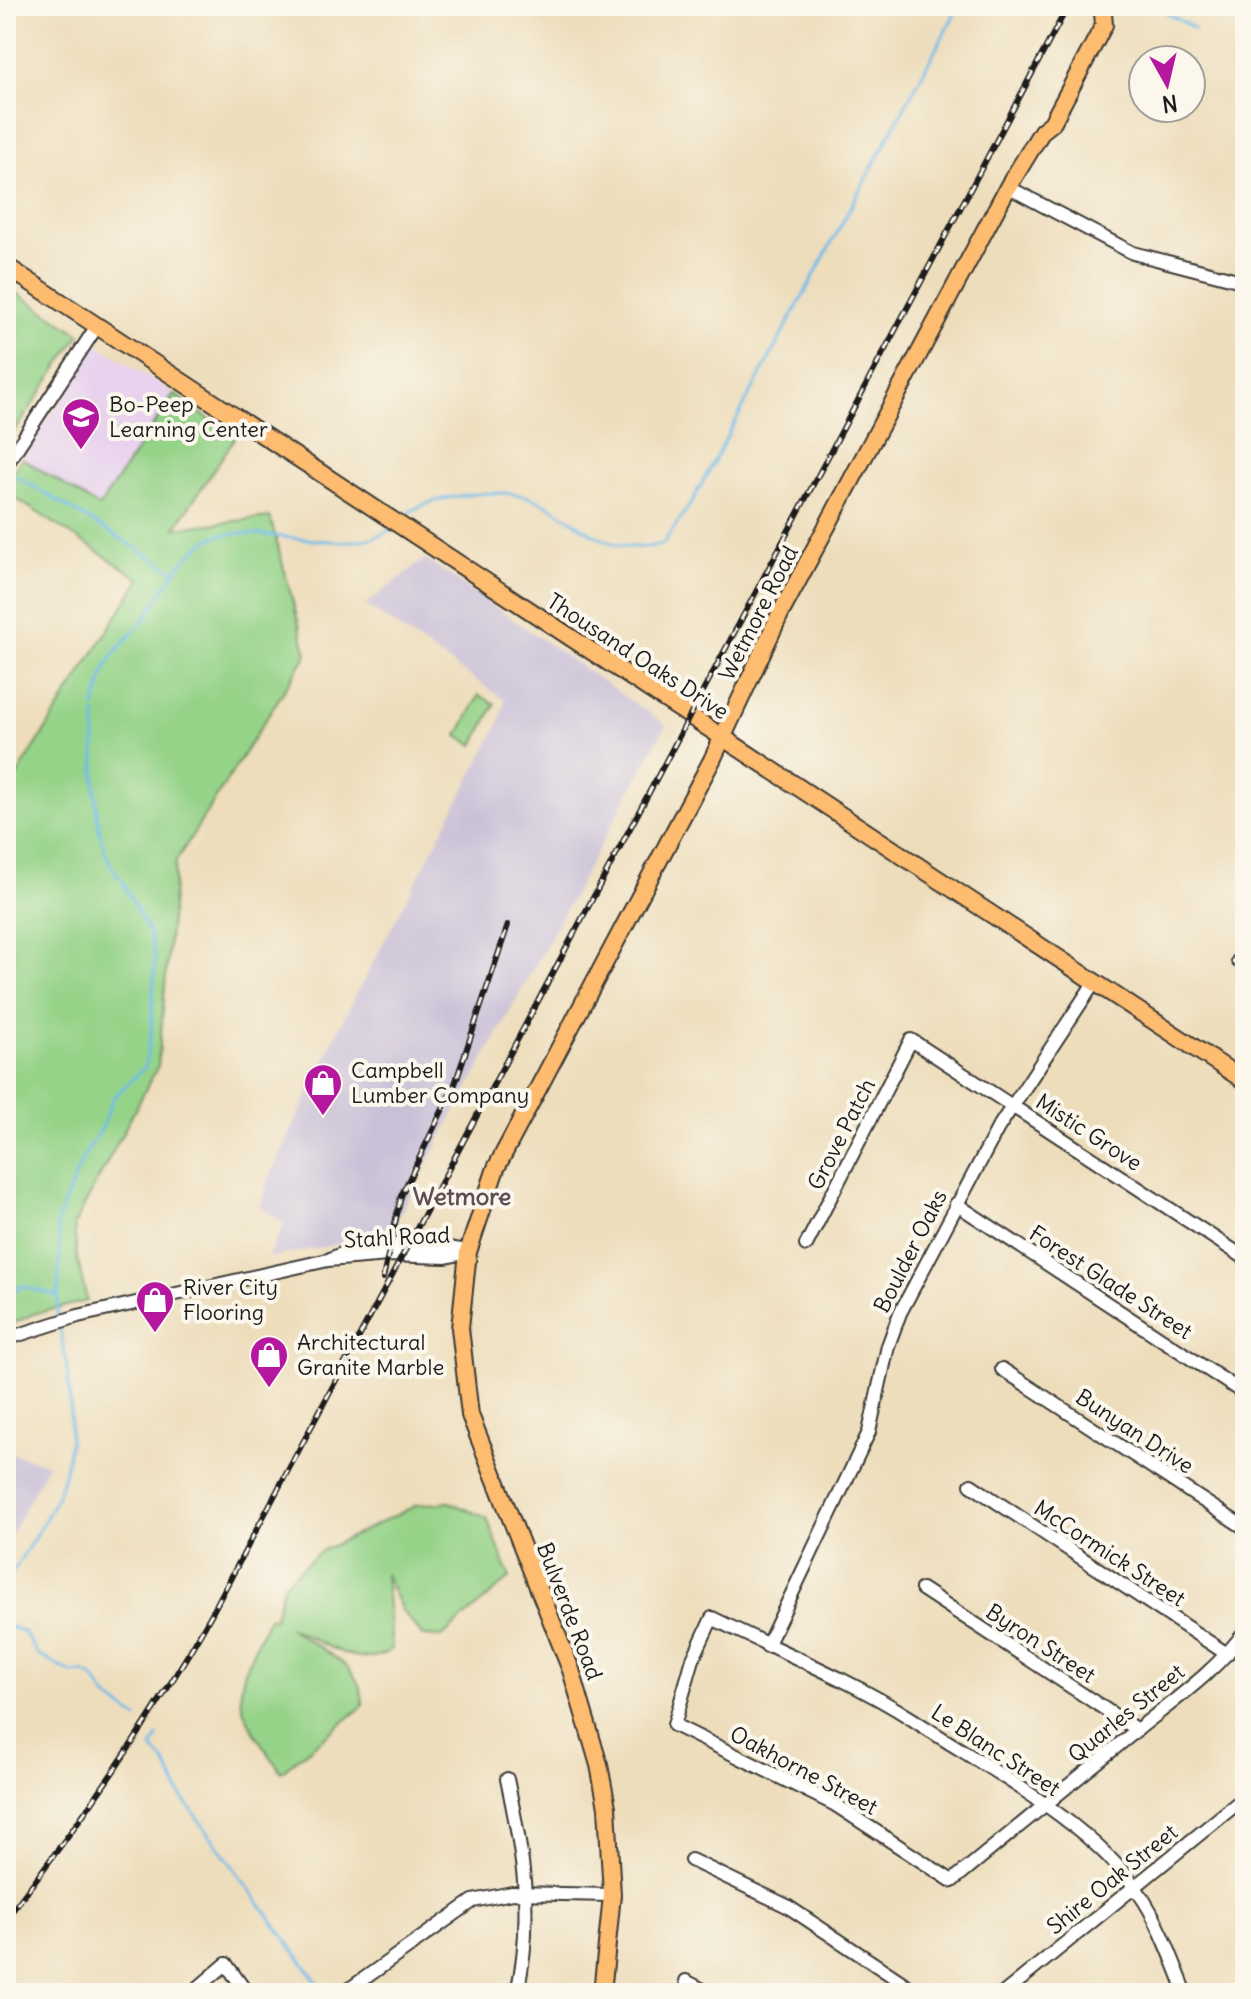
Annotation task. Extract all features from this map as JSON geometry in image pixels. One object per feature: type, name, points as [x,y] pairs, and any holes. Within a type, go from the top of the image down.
[{"type":"main road","name":"Wetmore Road","points":[[468,1252],[496,1168],[723,738],[780,614],[1008,187],[1042,131],[1042,118],[1095,20],[1105,10]]},
{"type":"main road","name":"Thousand Oaks Drive","points":[[6,266],[1245,1081]]},
{"type":"main road","name":"Bulverde Road","points":[[468,1252],[460,1328],[470,1415],[582,1705],[607,1807],[612,1895],[602,1993]]},
{"type":"street","points":[[1008,187],[1133,253],[1245,282]]},
{"type":"street","points":[[6,465],[97,326]]},
{"type":"street","name":"Boulder Oaks","points":[[767,1646],[857,1460],[878,1403],[893,1329],[956,1204],[1012,1105],[1094,983]]},
{"type":"street","name":"Mistic Grove","points":[[911,1040],[1245,1258]]},
{"type":"street","name":"Grove Patch","points":[[806,1245],[911,1040]]},
{"type":"street","name":"Forest Glade Street","points":[[956,1204],[1245,1394]]},
{"type":"street","name":"Stahl Road","points":[[6,1339],[78,1316],[328,1260],[347,1250],[390,1244],[468,1252]]},
{"type":"street","name":"Bunyan Drive","points":[[1002,1369],[1245,1528]]},
{"type":"street","name":"McCormick Street","points":[[971,1485],[1227,1654]]},
{"type":"street","name":"Byron Street","points":[[922,1589],[1137,1730]]},
{"type":"street","name":"Le Blanc Street","points":[[674,1725],[693,1659],[712,1618],[891,1706],[1091,1837],[1134,1887],[1160,1931],[1186,1993]]},
{"type":"street","name":"Quarles Street","points":[[952,1881],[1227,1654],[1245,1631]]},
{"type":"street","name":"Oakhorne Street","points":[[674,1725],[834,1804],[952,1881]]},
{"type":"street","points":[[507,1779],[525,1864],[527,1894],[524,1949],[517,1993]]},
{"type":"street","name":"Shire Oak Street","points":[[1004,1993],[1245,1797]]},
{"type":"street","points":[[691,1860],[787,1906],[918,1993]]},
{"type":"street","points":[[344,1993],[473,1901],[527,1894],[612,1895]]},
{"type":"street","points":[[192,1993],[226,1964],[247,1993]]},
{"type":"street","points":[[686,1981],[709,1993]]},
{"type":"shaded area","points":[[98,345],[174,394],[99,508],[22,458]]},
{"type":"shaded area","points":[[425,559],[666,725],[398,1217],[380,1236],[267,1258],[284,1225],[261,1206],[267,1183],[345,1016],[499,724],[505,700],[365,605]]},
{"type":"shaded area","points":[[6,1452],[48,1464],[6,1544]]},
{"type":"green space","points":[[6,286],[80,334],[6,444]]},
{"type":"green space","points":[[174,394],[235,438],[175,528],[270,517],[307,654],[176,861],[158,1066],[74,1225],[77,1257],[87,1301],[33,1314],[6,1327],[6,793],[140,579],[6,492],[6,482],[22,458],[99,507]]},
{"type":"green space","points":[[479,695],[495,704],[474,745],[458,736]]},
{"type":"green space","points":[[449,1502],[487,1518],[510,1578],[442,1637],[423,1636],[402,1611],[385,1574],[392,1649],[367,1658],[340,1652],[288,1627],[347,1667],[361,1691],[363,1706],[281,1772],[252,1728],[241,1697],[247,1665],[269,1617],[274,1619],[284,1583],[319,1552],[417,1505]]},
{"type":"waterway","points":[[402,518],[420,506],[447,498],[488,493],[511,494],[545,504],[587,531],[613,543],[627,547],[663,544],[692,502],[959,6]]},
{"type":"waterway","points":[[1154,6],[1195,29]]},
{"type":"waterway","points":[[13,474],[174,571]]},
{"type":"waterway","points":[[95,707],[111,659],[143,621],[182,563],[210,539],[227,534],[249,534],[354,541],[377,536],[394,526]]},
{"type":"waterway","points":[[95,713],[98,822],[102,843],[119,877]]},
{"type":"waterway","points":[[57,1317],[60,1253],[57,1222],[83,1157],[102,1128],[113,1098],[145,1067],[151,1033],[155,957],[149,933],[122,881]]},
{"type":"waterway","points":[[6,1299],[21,1286],[56,1295]]},
{"type":"waterway","points":[[6,1584],[49,1513],[66,1468],[70,1406],[59,1324]]},
{"type":"waterway","points":[[6,1625],[24,1632],[38,1655],[72,1673],[83,1672],[93,1677],[106,1696],[137,1718]]},
{"type":"waterway","points":[[158,1736],[152,1748],[165,1762],[180,1794],[325,1993]]},
{"type":"railway","points":[[6,1919],[114,1771],[211,1615],[1068,6]]},
{"type":"railway","points":[[383,1278],[401,1196],[455,1084],[508,925]]},
{"type":"place","name":"Bo-Peep Learning Center","points":[[81,451]]},
{"type":"place","name":"Campbell Lumber Company","points":[[323,1117]]},
{"type":"place","name":"River City Flooring","points":[[155,1334]]},
{"type":"place","name":"Architectural Granite Marble","points":[[269,1389]]},
{"type":"district","name":"Wetmore","points":[[462,1197]]}]
